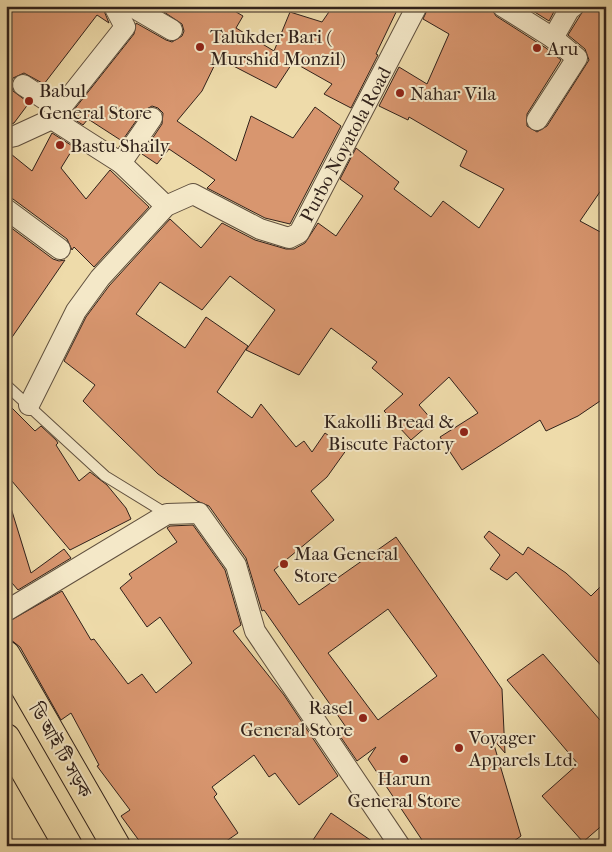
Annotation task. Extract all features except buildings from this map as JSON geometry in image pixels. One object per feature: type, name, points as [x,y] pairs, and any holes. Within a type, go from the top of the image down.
[{"type":"main road","name":"ডি আই টি সড়ক","points":[[6,655],[116,846]]},
{"type":"main road","points":[[6,738],[68,846]]},
{"type":"street","points":[[6,138],[15,136],[56,114],[125,27],[114,6]]},
{"type":"street","points":[[130,6],[172,30]]},
{"type":"street","name":"Purbo Noyatola Road","points":[[29,406],[76,311],[100,278],[166,206],[193,194],[260,229],[289,238],[299,233],[417,6]]},
{"type":"street","points":[[502,6],[553,38],[577,58],[537,120]]},
{"type":"street","points":[[553,38],[569,10],[574,6]]},
{"type":"street","points":[[23,85],[56,114],[121,163],[166,206]]},
{"type":"street","points":[[121,163],[152,118]]},
{"type":"street","points":[[6,209],[60,249]]},
{"type":"street","points":[[6,611],[167,514],[199,513],[236,565],[255,631],[400,846]]},
{"type":"lane","points":[[6,385],[105,476],[167,514]]},
{"type":"place","name":"Talukder Bari ( Murshid Monzil)","points":[[200,47]]},
{"type":"place","name":"Aru","points":[[537,48]]},
{"type":"place","name":"Nahar Vila","points":[[400,93]]},
{"type":"place","name":"Babul General Store","points":[[29,101]]},
{"type":"place","name":"Bastu Shaily","points":[[60,145]]},
{"type":"place","name":"Kakolli Bread & Biscute Factory","points":[[464,432]]},
{"type":"place","name":"Maa General Store","points":[[284,564]]},
{"type":"place","name":"Rasel General Store","points":[[363,718]]},
{"type":"place","name":"Voyager Apparels Ltd.","points":[[459,748]]},
{"type":"place","name":"Harun General Store","points":[[404,759]]}]
